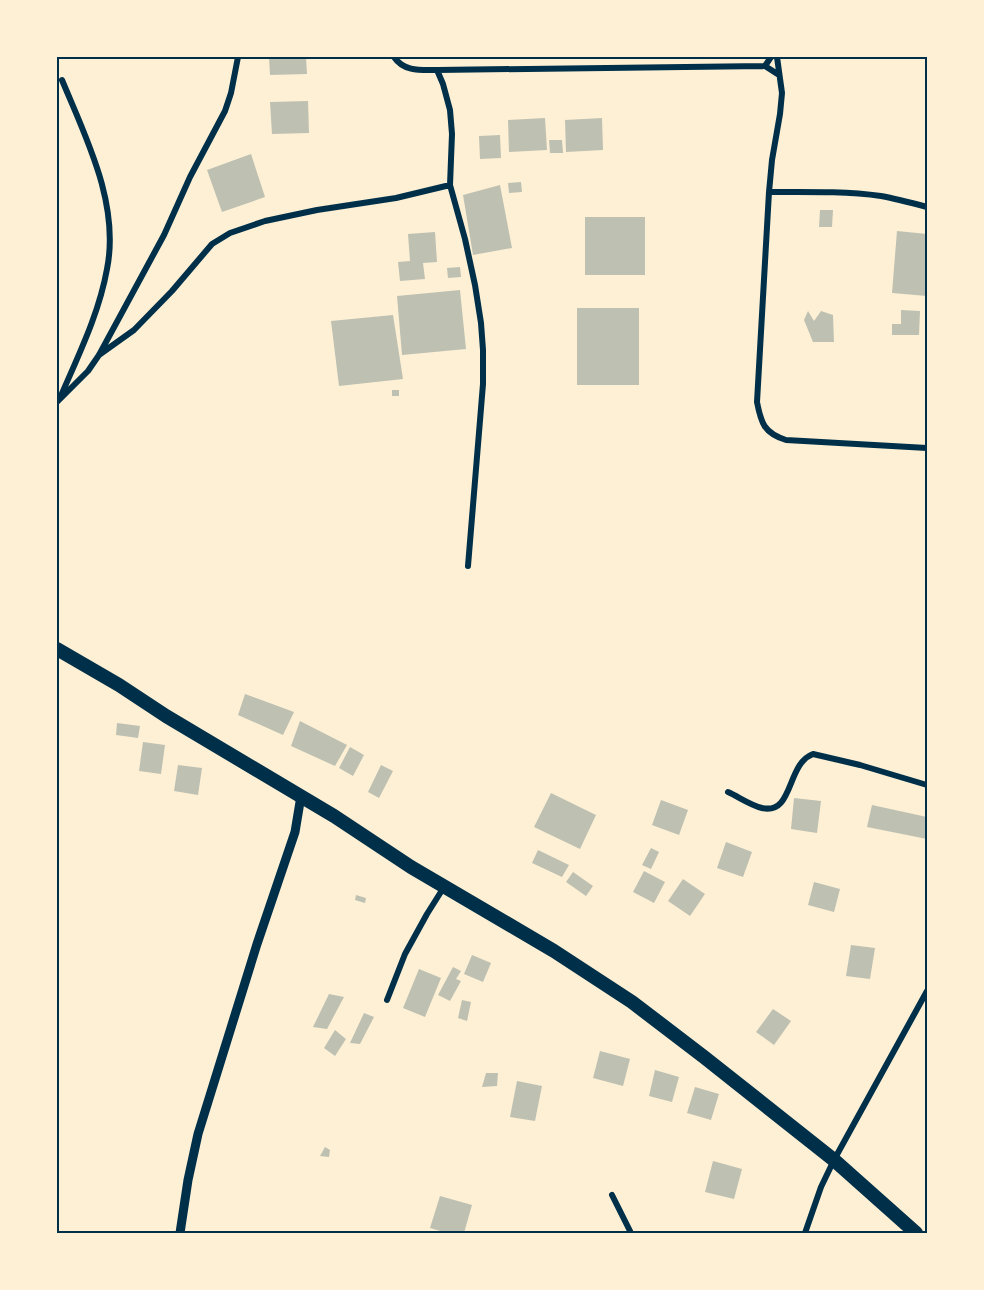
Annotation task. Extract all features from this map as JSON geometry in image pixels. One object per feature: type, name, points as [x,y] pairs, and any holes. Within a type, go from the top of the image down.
[{"type":"highway","points":[[57,649],[254,770],[301,796],[444,887],[554,951],[632,1002],[834,1160],[916,1233]]},
{"type":"street","points":[[58,402],[88,371],[99,355],[164,235],[190,177],[225,111],[238,57]]},
{"type":"street","points":[[394,57],[400,65],[408,69],[765,66],[779,75]]},
{"type":"street","points":[[765,66],[771,57]]},
{"type":"street","points":[[777,57],[782,93],[769,192],[757,402],[761,420],[767,430],[786,440],[927,448]]},
{"type":"street","points":[[437,70],[450,110],[452,134],[450,185],[475,285],[483,350],[483,384],[468,566]]},
{"type":"street","points":[[58,402],[91,327],[101,296],[108,267],[110,235],[106,202],[96,164],[62,80]]},
{"type":"street","points":[[99,355],[134,330],[172,291],[212,244],[230,233],[265,221],[317,210],[396,198],[450,185]]},
{"type":"street","points":[[769,192],[835,192],[880,196],[927,207]]},
{"type":"street","points":[[728,792],[758,807],[778,806],[801,762],[813,754],[927,785]]},
{"type":"street","points":[[180,1233],[193,1155],[203,1117],[295,832],[301,796]]},
{"type":"street","points":[[387,1000],[405,954],[444,887]]},
{"type":"street","points":[[804,1233],[834,1160],[927,991]]},
{"type":"street","points":[[612,1195],[631,1233]]},
{"type":"building","points":[[269,57],[306,57],[307,74],[270,75]]},
{"type":"building","points":[[308,101],[309,133],[272,134],[270,102]]},
{"type":"building","points":[[545,118],[547,150],[509,152],[508,120]]},
{"type":"building","points":[[602,118],[603,150],[566,152],[565,120]]},
{"type":"building","points":[[500,135],[501,158],[480,159],[479,136]]},
{"type":"building","points":[[549,140],[562,140],[563,153],[550,153]]},
{"type":"building","points":[[251,154],[265,197],[222,212],[207,170]]},
{"type":"building","points":[[521,182],[522,192],[509,193],[508,183]]},
{"type":"building","points":[[500,185],[512,248],[473,255],[463,195]]},
{"type":"building","points":[[820,210],[833,210],[832,227],[819,227]]},
{"type":"building","points":[[585,217],[645,217],[645,275],[585,275]]},
{"type":"building","points":[[897,231],[927,234],[927,296],[892,293]]},
{"type":"building","points":[[435,232],[437,262],[423,263],[425,279],[400,281],[398,262],[410,261],[408,234]]},
{"type":"building","points":[[460,267],[461,277],[448,278],[447,268]]},
{"type":"building","points":[[460,290],[466,349],[402,355],[397,296]]},
{"type":"building","points":[[577,308],[639,308],[639,385],[577,385]]},
{"type":"building","points":[[901,310],[920,311],[919,335],[892,335],[892,324],[901,324]]},
{"type":"building","points":[[808,311],[814,321],[821,311],[833,315],[834,342],[813,342],[804,320]]},
{"type":"building","points":[[393,315],[403,379],[339,386],[331,321]]},
{"type":"building","points":[[392,390],[399,390],[399,396],[392,396]]},
{"type":"building","points":[[245,694],[294,712],[283,735],[238,715]]},
{"type":"building","points":[[300,721],[347,745],[335,766],[291,746]]},
{"type":"building","points":[[117,723],[140,726],[138,738],[116,735]]},
{"type":"building","points":[[143,742],[165,745],[161,774],[139,771]]},
{"type":"building","points":[[350,747],[364,755],[353,776],[339,768]]},
{"type":"building","points":[[178,765],[202,768],[198,795],[174,791]]},
{"type":"building","points":[[381,765],[393,771],[379,798],[368,792]]},
{"type":"building","points":[[551,793],[596,815],[580,849],[534,827]]},
{"type":"building","points":[[794,798],[821,801],[817,833],[791,829]]},
{"type":"building","points":[[661,800],[688,810],[679,835],[652,825]]},
{"type":"building","points":[[872,805],[927,817],[927,839],[867,827]]},
{"type":"building","points":[[726,842],[752,852],[743,877],[717,868]]},
{"type":"building","points":[[651,848],[659,852],[651,869],[642,865]]},
{"type":"building","points":[[538,850],[569,865],[562,877],[532,863]]},
{"type":"building","points":[[644,871],[665,882],[654,903],[633,892]]},
{"type":"building","points":[[573,872],[593,886],[586,896],[566,882]]},
{"type":"building","points":[[683,879],[705,894],[690,916],[668,901]]},
{"type":"building","points":[[814,882],[840,889],[834,912],[808,905]]},
{"type":"building","points":[[356,895],[366,898],[365,903],[355,900]]},
{"type":"building","points":[[851,945],[875,948],[870,979],[846,976]]},
{"type":"building","points":[[472,955],[491,963],[483,982],[464,974]]},
{"type":"building","points":[[453,967],[461,971],[456,979],[461,981],[450,1001],[438,995]]},
{"type":"building","points":[[419,969],[441,978],[425,1017],[403,1008]]},
{"type":"building","points":[[329,994],[344,997],[327,1029],[313,1027]]},
{"type":"building","points":[[462,1000],[471,1002],[467,1021],[458,1018]]},
{"type":"building","points":[[773,1009],[791,1021],[774,1045],[756,1032]]},
{"type":"building","points":[[364,1013],[374,1017],[360,1044],[350,1043]]},
{"type":"building","points":[[335,1030],[346,1039],[335,1056],[324,1048]]},
{"type":"building","points":[[600,1051],[630,1059],[623,1086],[593,1078]]},
{"type":"building","points":[[655,1070],[679,1077],[672,1102],[649,1096]]},
{"type":"building","points":[[486,1073],[498,1073],[497,1086],[482,1087]]},
{"type":"building","points":[[517,1081],[542,1086],[535,1121],[510,1117]]},
{"type":"building","points":[[695,1087],[719,1094],[711,1120],[687,1113]]},
{"type":"building","points":[[325,1147],[330,1150],[329,1157],[320,1156]]},
{"type":"building","points":[[713,1161],[742,1169],[734,1199],[705,1192]]},
{"type":"building","points":[[440,1196],[472,1205],[464,1233],[447,1233],[430,1228]]}]
